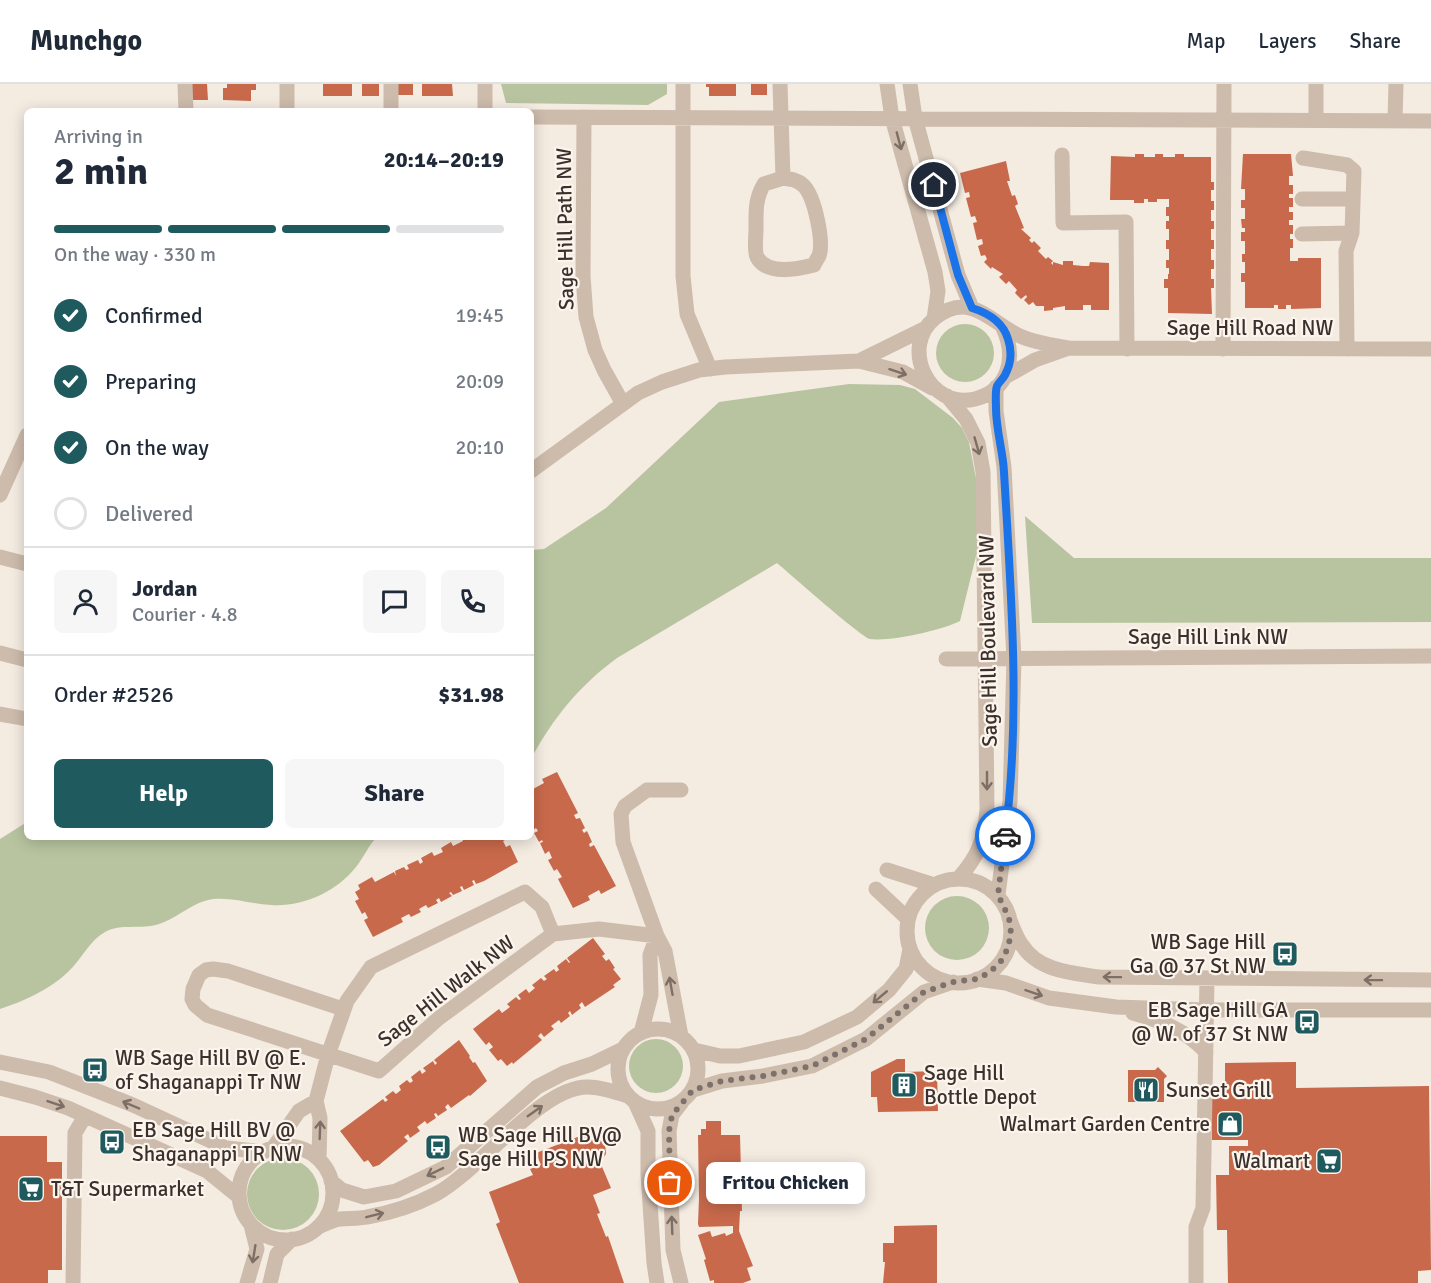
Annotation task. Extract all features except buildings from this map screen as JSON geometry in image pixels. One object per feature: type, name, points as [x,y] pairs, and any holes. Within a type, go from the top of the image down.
[{"type":"street","points":[[185,84],[186,108]]},
{"type":"street","points":[[287,84],[287,108]]},
{"type":"street","points":[[391,84],[391,108]]},
{"type":"street","points":[[485,84],[485,108]]},
{"type":"street","points":[[683,84],[682,276],[687,314],[710,369]]},
{"type":"street","points":[[780,84],[783,178]]},
{"type":"street","points":[[887,84],[892,118],[935,272],[938,291],[930,323],[920,340],[918,353],[920,367],[926,379],[941,393]]},
{"type":"street","points":[[910,84],[915,118],[958,275],[972,308]]},
{"type":"street","points":[[1223,349],[1224,84]]},
{"type":"street","points":[[1316,84],[1316,120]]},
{"type":"street","points":[[1395,121],[1396,84]]},
{"type":"street","points":[[534,117],[1431,121]]},
{"type":"street","name":"Sage Hill Path NW","points":[[584,117],[586,316],[595,350],[623,404]]},
{"type":"street","points":[[1062,155],[1063,223],[1126,222],[1127,349]]},
{"type":"street","points":[[1303,158],[1347,165],[1354,171],[1352,233],[1346,251],[1347,349]]},
{"type":"street","points":[[783,178],[794,179],[806,187],[815,210],[820,240],[819,255],[814,265],[782,270],[767,266],[758,259],[756,203],[759,193],[764,184],[783,178]]},
{"type":"street","points":[[1302,199],[1353,199]]},
{"type":"street","points":[[1302,234],[1352,233]]},
{"type":"street","points":[[534,463],[662,381],[699,370],[859,361],[903,372],[941,393],[960,400],[986,395],[1001,382],[1010,364],[1011,351],[1002,326],[993,317],[972,308],[957,308],[945,312],[930,323],[859,361]]},
{"type":"street","name":"Sage Hill Road NW","points":[[1002,326],[1022,337],[1069,348],[1431,349]]},
{"type":"street","name":"Sage Hill Road NW","points":[[1001,382],[1035,360],[1069,348]]},
{"type":"street","name":"Sage Hill Boulevard NW","points":[[998,895],[1010,801],[1014,659],[1004,467],[996,411],[1001,382]]},
{"type":"street","name":"Sage Hill Boulevard NW","points":[[941,393],[966,419],[978,442],[983,472],[987,798],[985,832],[980,849],[959,878]]},
{"type":"street","points":[[0,495],[21,462]]},
{"type":"street","points":[[0,557],[24,563]]},
{"type":"street","points":[[0,653],[24,659]]},
{"type":"street","name":"Sage Hill Link NW","points":[[946,659],[1431,656]]},
{"type":"street","points":[[0,714],[24,718]]},
{"type":"street","points":[[681,789],[647,789],[625,806],[621,814],[622,842],[657,936],[665,951],[681,1036]]},
{"type":"street","points":[[887,870],[934,885]]},
{"type":"street","points":[[953,982],[939,979],[917,962],[910,949],[907,934],[908,919],[918,899],[934,885],[959,878],[981,883],[998,895],[1022,946],[1036,960],[1054,969],[1100,976],[1431,980]]},
{"type":"street","points":[[876,890],[908,919]]},
{"type":"street","name":"Sage Hill Walk NW","points":[[319,1159],[320,1118],[316,1101],[328,1055],[343,1009],[371,967],[525,892],[542,907],[553,934],[439,1018],[379,1071],[328,1055]]},
{"type":"street","points":[[977,979],[990,972],[1001,961],[1008,948],[1011,933],[1009,918]]},
{"type":"street","points":[[553,934],[599,929],[657,936]]},
{"type":"street","points":[[641,1033],[651,995],[650,955],[657,936]]},
{"type":"street","points":[[693,1050],[720,1056],[739,1056],[804,1042],[857,1017],[889,990],[906,969],[910,949]]},
{"type":"street","points":[[328,1055],[207,1015],[195,1005],[192,999],[193,989],[199,975],[206,970],[228,971],[343,1009]]},
{"type":"street","points":[[1196,1283],[1196,1227],[1203,1208],[1207,978]]},
{"type":"street","points":[[681,1283],[673,1251],[669,1131],[672,1115],[682,1101],[693,1090],[722,1081],[763,1076],[812,1066],[866,1039],[924,992],[953,982],[977,979],[1006,983],[1049,998],[1116,1007],[1206,1010],[1431,1010]]},
{"type":"street","points":[[1116,1007],[1169,1025],[1195,1040],[1206,1052]]},
{"type":"street","points":[[1402,1010],[1431,1021]]},
{"type":"street","points":[[657,1283],[648,1174],[648,1131],[621,1085],[618,1073],[623,1049],[641,1033],[662,1029],[681,1036],[693,1050],[698,1070],[693,1090]]},
{"type":"street","points":[[331,1181],[342,1190],[364,1197],[396,1191],[446,1167],[491,1125],[537,1087],[564,1073],[592,1064],[623,1049]]},
{"type":"street","points":[[0,1062],[49,1072],[133,1105],[226,1148],[269,1150]]},
{"type":"street","points":[[318,1227],[327,1215],[332,1201],[331,1181],[319,1159],[305,1150],[290,1146],[258,1154],[247,1166],[240,1181],[239,1197],[243,1213],[251,1225],[263,1234],[277,1239],[292,1239],[306,1235],[338,1219],[364,1218],[397,1210],[438,1193],[462,1177],[528,1116],[554,1098],[576,1088],[586,1086],[601,1088],[631,1099],[644,1107],[664,1109],[682,1101]]},
{"type":"street","points":[[0,1088],[35,1097],[85,1116],[207,1171],[239,1197]]},
{"type":"street","points":[[269,1150],[299,1111],[316,1101]]},
{"type":"street","points":[[73,1283],[75,1133],[85,1116]]},
{"type":"street","points":[[247,1283],[257,1249],[251,1225]]},
{"type":"street","points":[[270,1283],[277,1254],[292,1239]]},
{"type":"green space","points":[[501,84],[667,84],[667,94],[648,105],[506,103]]},
{"type":"green space","points":[[965,324],[981,329],[989,337],[994,353],[989,369],[981,377],[965,382],[949,377],[941,369],[936,353],[941,337],[949,329]]},
{"type":"green space","points":[[849,384],[900,385],[915,389],[953,418],[962,428],[969,442],[978,489],[978,548],[960,621],[916,634],[890,639],[870,639],[840,617],[777,563],[617,658],[604,668],[568,703],[534,754],[534,550],[544,549],[606,508],[719,402]]},
{"type":"green space","points":[[1025,516],[1074,558],[1431,558],[1431,622],[1032,623]]},
{"type":"green space","points":[[24,824],[24,840],[374,840],[348,876],[329,891],[318,896],[283,905],[213,899],[198,903],[159,924],[111,929],[94,940],[73,967],[53,984],[27,999],[0,1009],[0,839]]},
{"type":"green space","points":[[957,896],[975,902],[983,910],[989,928],[983,946],[975,954],[957,960],[939,954],[931,946],[925,928],[931,910],[939,902]]},
{"type":"green space","points":[[656,1039],[666,1041],[675,1047],[681,1056],[683,1066],[681,1076],[675,1085],[666,1091],[656,1093],[646,1091],[637,1085],[631,1076],[629,1066],[631,1056],[637,1047],[646,1041]]},
{"type":"green space","points":[[290,1158],[309,1168],[317,1180],[319,1194],[317,1208],[309,1220],[297,1228],[276,1230],[257,1220],[249,1208],[247,1187],[257,1168],[269,1160]]},
{"type":"way so far","points":[[670,1183],[669,1131],[672,1115],[693,1090],[722,1081],[763,1076],[812,1066],[866,1039],[924,992],[953,982],[977,979],[990,972],[1001,961],[1008,948],[1011,933],[1009,918],[998,895],[1005,836]]},
{"type":"place","name":"WB Sage Hill Ga @ 37 St NW","points":[[1285,954]]},
{"type":"place","name":"EB Sage Hill GA @ W. of 37 St NW","points":[[1307,1022]]},
{"type":"place","name":"WB Sage Hill BV @ E. of Shaganappi Tr NW","points":[[95,1070]]},
{"type":"place","name":"Sage Hill Bottle Depot","points":[[904,1085]]},
{"type":"place","name":"Sunset Grill","points":[[1146,1090]]},
{"type":"place","name":"Walmart Garden Centre","points":[[1230,1124]]},
{"type":"place","name":"EB Sage Hill BV @ Shaganappi TR NW","points":[[112,1142]]},
{"type":"place","name":"WB Sage Hill BV@ Sage Hill PS NW","points":[[438,1147]]},
{"type":"place","name":"Walmart","points":[[1329,1161]]},
{"type":"place","name":"Fritou Chicken","points":[[670,1183]]},
{"type":"place","name":"T&T Supermarket","points":[[31,1189]]},
{"type":"route","points":[[934,185],[958,275],[972,308],[993,317],[1002,326],[1011,351],[1010,364],[1005,377],[996,387],[996,411],[1004,467],[1014,659],[1010,801],[1005,836]]}]
